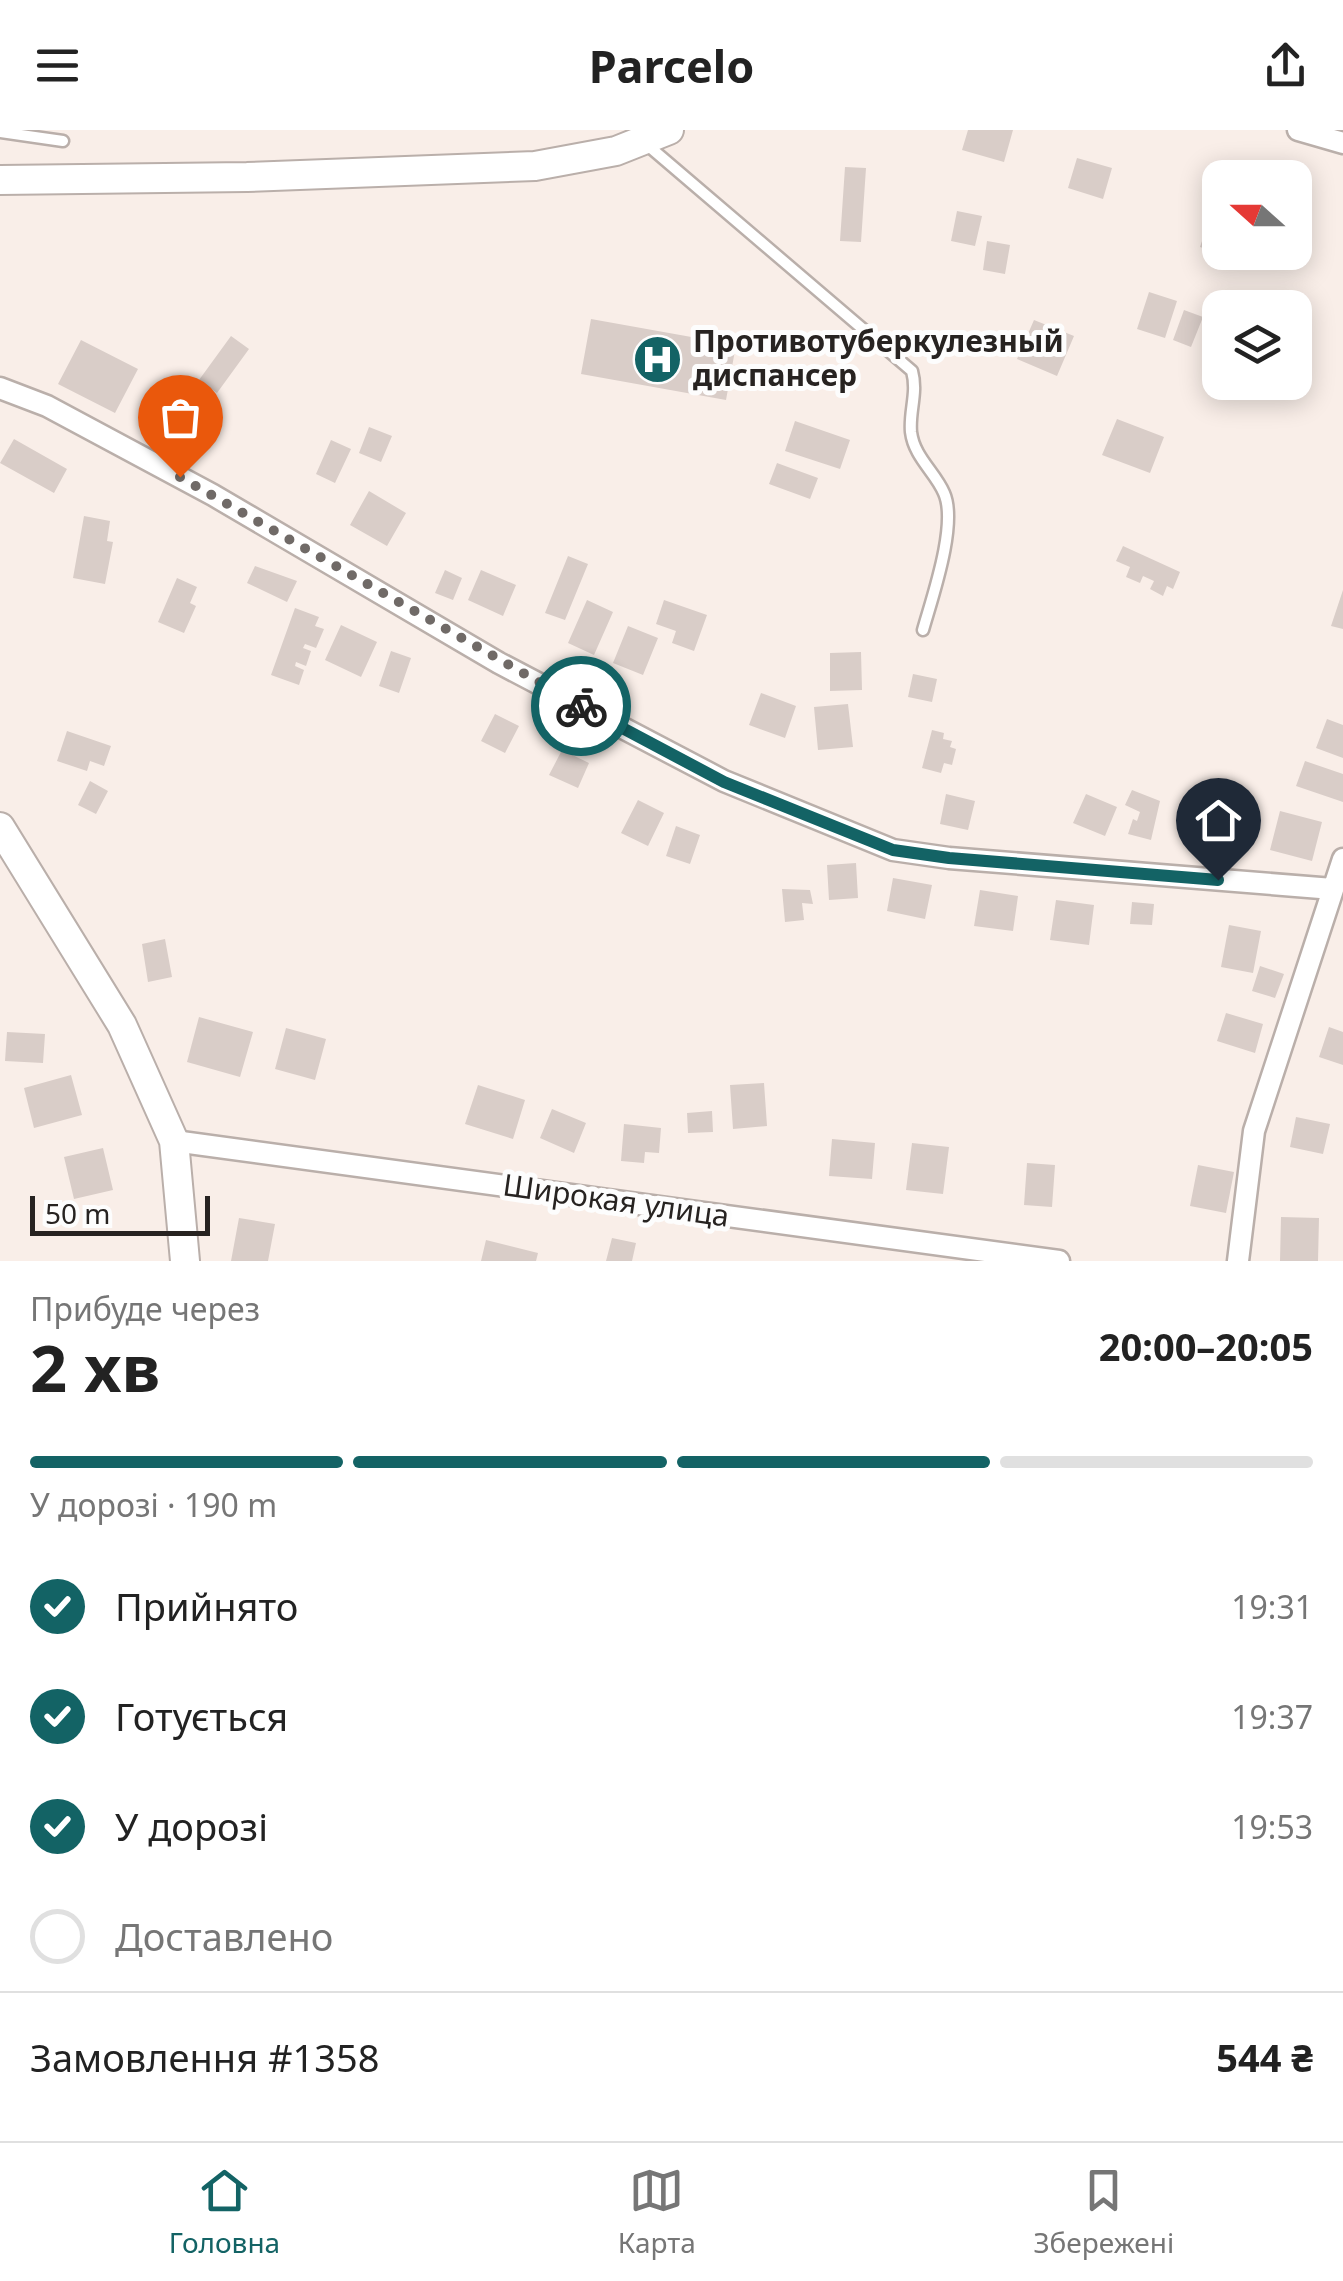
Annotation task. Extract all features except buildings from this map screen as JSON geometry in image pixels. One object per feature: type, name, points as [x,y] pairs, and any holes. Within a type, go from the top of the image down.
[{"type":"main road","points":[[0,180],[247,177],[535,166],[580,160],[669,130]]},
{"type":"main road","points":[[0,826],[122,1025],[174,1141],[185,1261]]},
{"type":"street","points":[[1298,130],[1343,143]]},
{"type":"street","points":[[0,388],[47,406],[197,486],[499,663],[724,782],[893,850],[949,858],[1332,888]]},
{"type":"street","points":[[1238,1261],[1254,1131],[1343,859]]},
{"type":"street","name":"Широкая улица","points":[[174,1141],[1059,1261]]},
{"type":"lane","points":[[0,132],[64,141]]},
{"type":"lane","points":[[642,140],[912,371],[917,389],[911,432],[917,452],[945,495],[948,515],[936,582],[922,630]]},
{"type":"way so far","points":[[180,477],[499,663],[581,706]]},
{"type":"place","name":"Противотуберкулезный диспансер","points":[[658,359]]},
{"type":"route","points":[[581,706],[724,782],[893,850],[1218,880]]}]
